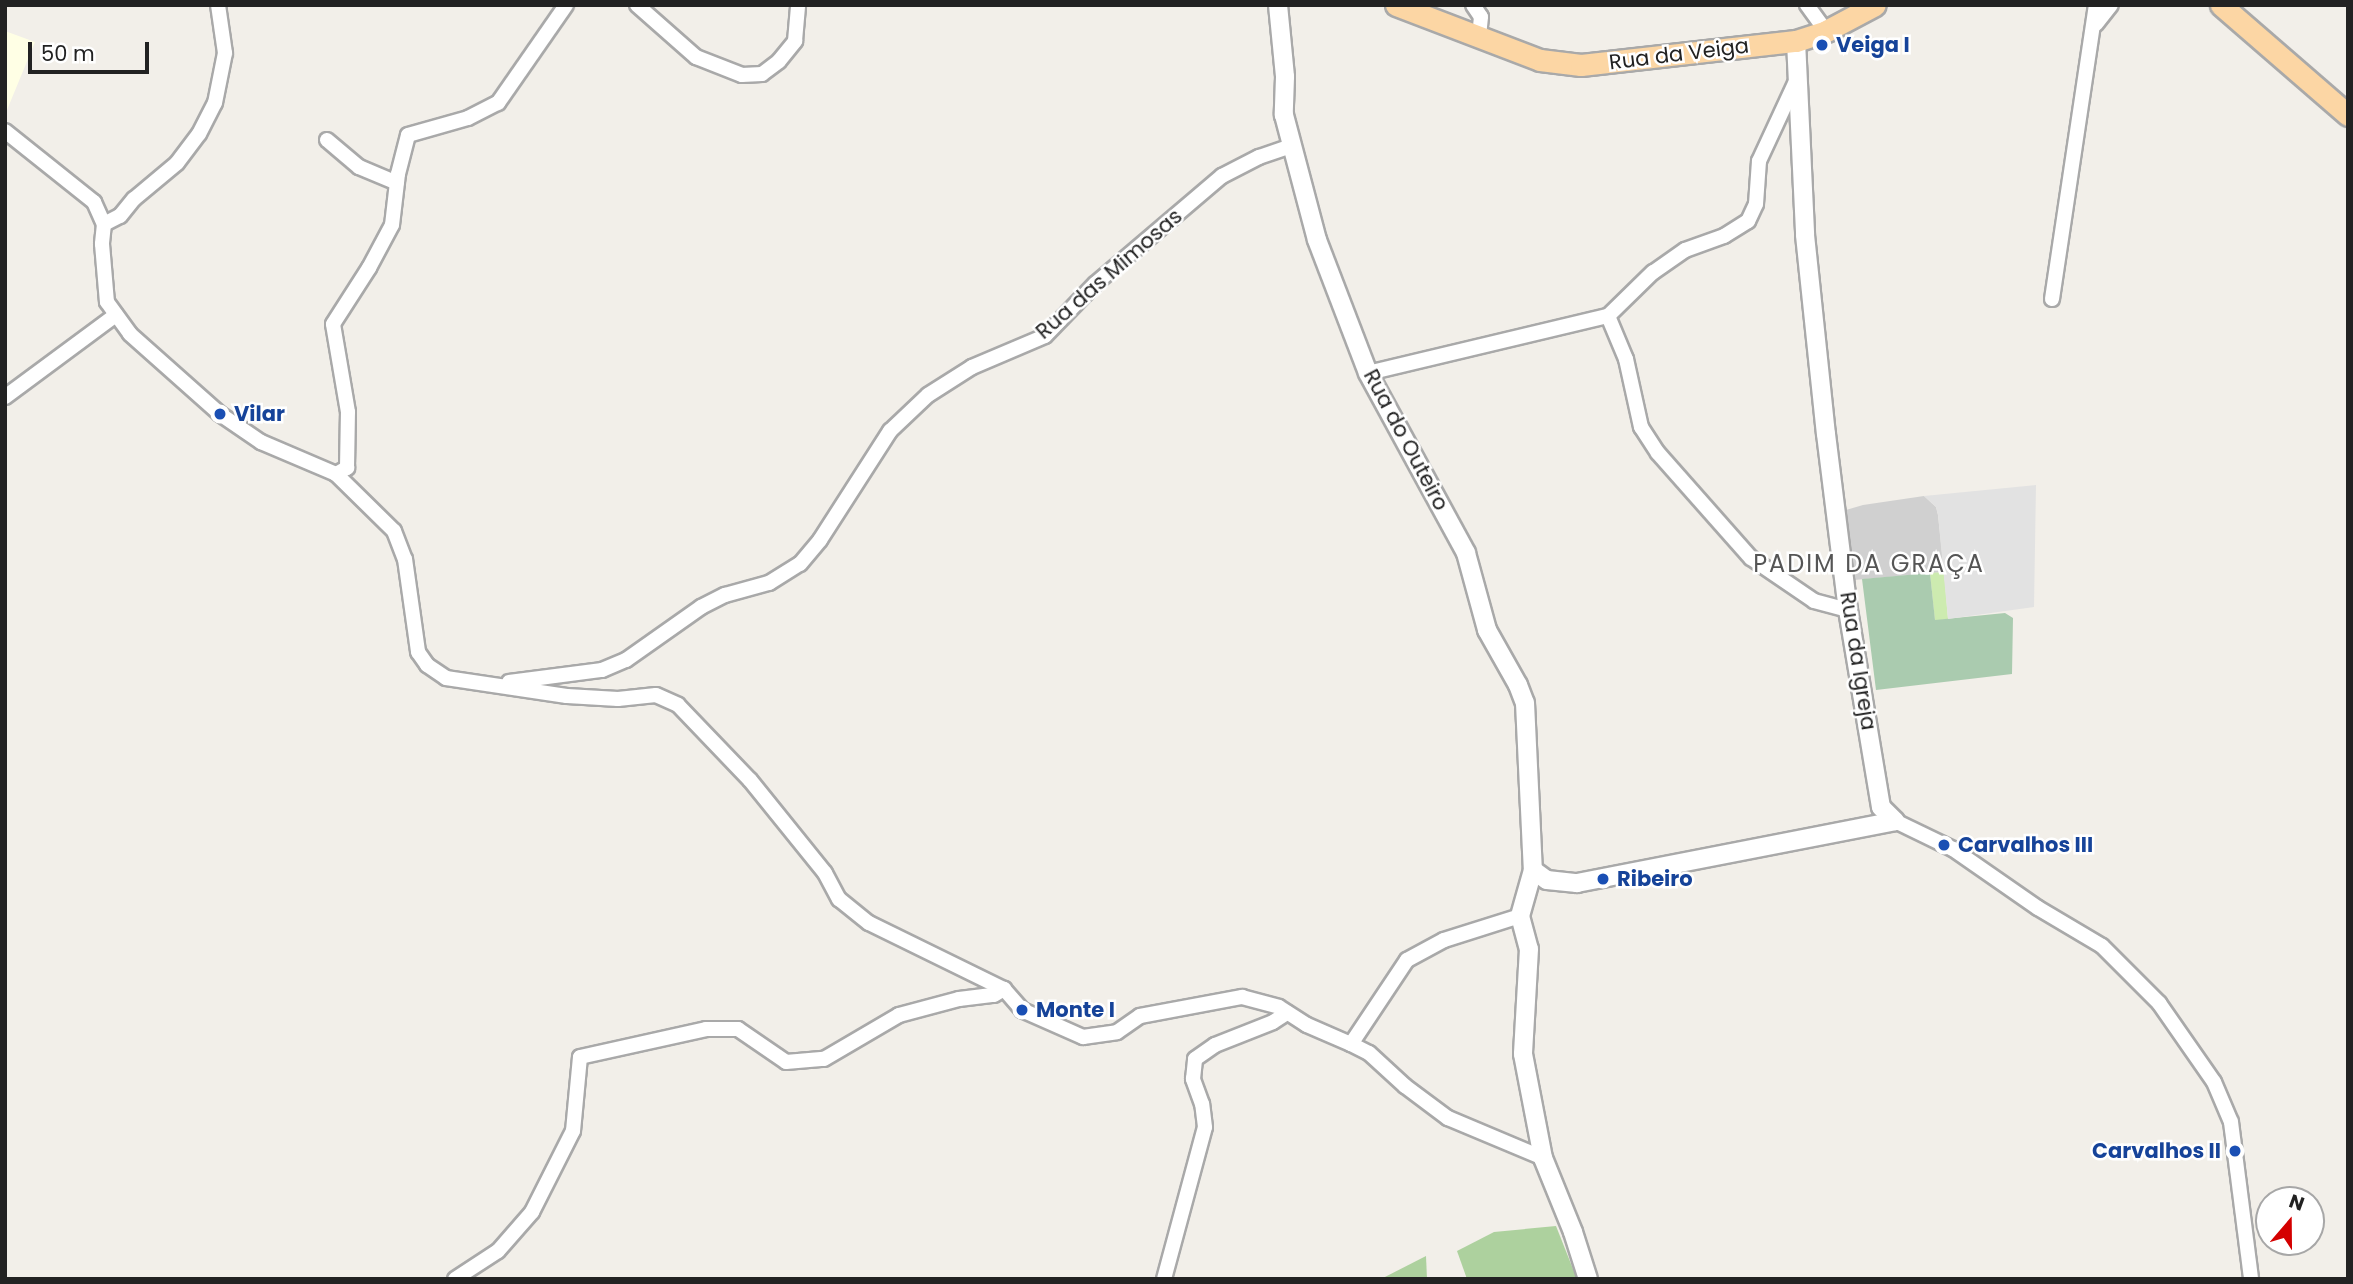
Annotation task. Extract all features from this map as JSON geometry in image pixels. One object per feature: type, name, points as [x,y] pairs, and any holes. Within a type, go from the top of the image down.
[{"type":"main road","name":"Rua da Veiga","points":[[1396,5],[1540,60],[1581,65],[1796,41],[1826,31],[1875,5]]},
{"type":"main road","points":[[2221,5],[2348,115]]},
{"type":"street","points":[[104,224],[120,216],[134,199],[177,163],[199,134],[215,103],[225,52],[218,5]]},
{"type":"street","points":[[336,474],[347,468],[348,412],[332,324],[369,268],[392,225],[397,183],[408,135],[468,118],[498,103],[566,5]]},
{"type":"street","points":[[637,5],[696,57],[741,75],[762,74],[779,61],[795,41],[797,5]]},
{"type":"street","name":"Rua do Outeiro","points":[[1278,5],[1285,78],[1284,115],[1317,240],[1368,373],[1466,553],[1487,630],[1518,685],[1525,704],[1533,870],[1520,916]]},
{"type":"street","points":[[1473,5],[1481,17],[1479,37]]},
{"type":"street","points":[[1807,5],[1826,31]]},
{"type":"street","points":[[2052,299],[2096,5]]},
{"type":"street","points":[[2095,24],[2111,5]]},
{"type":"street","name":"Rua da Igreja","points":[[1796,41],[1805,236],[1849,610],[1881,807],[1895,821]]},
{"type":"street","points":[[1368,373],[1608,316],[1653,272],[1685,250],[1724,236],[1748,221],[1756,204],[1759,161],[1798,77]]},
{"type":"street","points":[[5,131],[94,202],[104,224],[102,244],[107,302],[130,334],[220,414],[261,442],[336,474],[394,531],[405,559],[418,652],[427,665],[446,678],[567,696],[618,699],[656,695],[678,705],[750,780],[825,873],[839,899],[869,923],[1004,989],[1022,1010],[1083,1037],[1117,1032],[1139,1016],[1242,997],[1287,1013],[1307,1026],[1351,1044],[1369,1054],[1405,1086],[1448,1118],[1543,1158]]},
{"type":"street","points":[[327,140],[359,167],[397,183]]},
{"type":"street","name":"Rua das Mimosas","points":[[490,684],[602,670],[626,660],[701,607],[725,595],[769,583],[800,564],[820,540],[890,431],[928,395],[972,367],[1045,336],[1095,284],[1222,176],[1259,157],[1293,145]]},
{"type":"street","points":[[5,397],[116,315]]},
{"type":"street","points":[[1608,316],[1626,359],[1642,427],[1658,453],[1751,558],[1814,601],[1849,610]]},
{"type":"street","points":[[1533,870],[1547,880],[1577,883],[1895,821],[1953,849],[2038,908],[2102,946],[2159,1003],[2214,1082],[2231,1122],[2251,1279]]},
{"type":"street","points":[[1351,1044],[1407,960],[1444,940],[1520,916],[1528,948],[1523,1054],[1543,1158],[1573,1232],[1588,1279]]},
{"type":"street","points":[[455,1279],[498,1251],[532,1212],[573,1131],[580,1057],[706,1029],[738,1029],[786,1062],[824,1059],[899,1015],[958,999],[993,995],[1004,989]]},
{"type":"street","points":[[1164,1279],[1205,1127],[1202,1104],[1193,1079],[1195,1059],[1215,1045],[1273,1022],[1287,1013]]},
{"type":"shaded area","points":[[5,31],[35,42],[7,110],[5,109]]},
{"type":"shaded area","points":[[2036,485],[2034,607],[1948,619],[1938,515],[1936,507],[1924,496]]},
{"type":"shaded area","points":[[1924,496],[1936,507],[1944,572],[1854,580],[1846,510]]},
{"type":"shaded area","points":[[1930,573],[1935,620],[2005,613],[2013,618],[2012,674],[1876,690],[1862,579]]},
{"type":"green space","points":[[1944,572],[1948,619],[1935,621],[1930,573]]},
{"type":"green space","points":[[1556,1226],[1577,1279],[1467,1279],[1457,1251],[1494,1232]]},
{"type":"green space","points":[[1426,1256],[1427,1279],[1381,1279]]},
{"type":"place","name":"Veiga I","points":[[1822,45]]},
{"type":"place","name":"Vilar","points":[[220,414]]},
{"type":"place","name":"Carvalhos III","points":[[1944,845]]},
{"type":"place","name":"Ribeiro","points":[[1603,879]]},
{"type":"place","name":"Monte I","points":[[1022,1010]]},
{"type":"place","name":"Carvalhos II","points":[[2235,1151]]},
{"type":"district","name":"PADIM DA GRAÇA","points":[[1869,564]]}]
